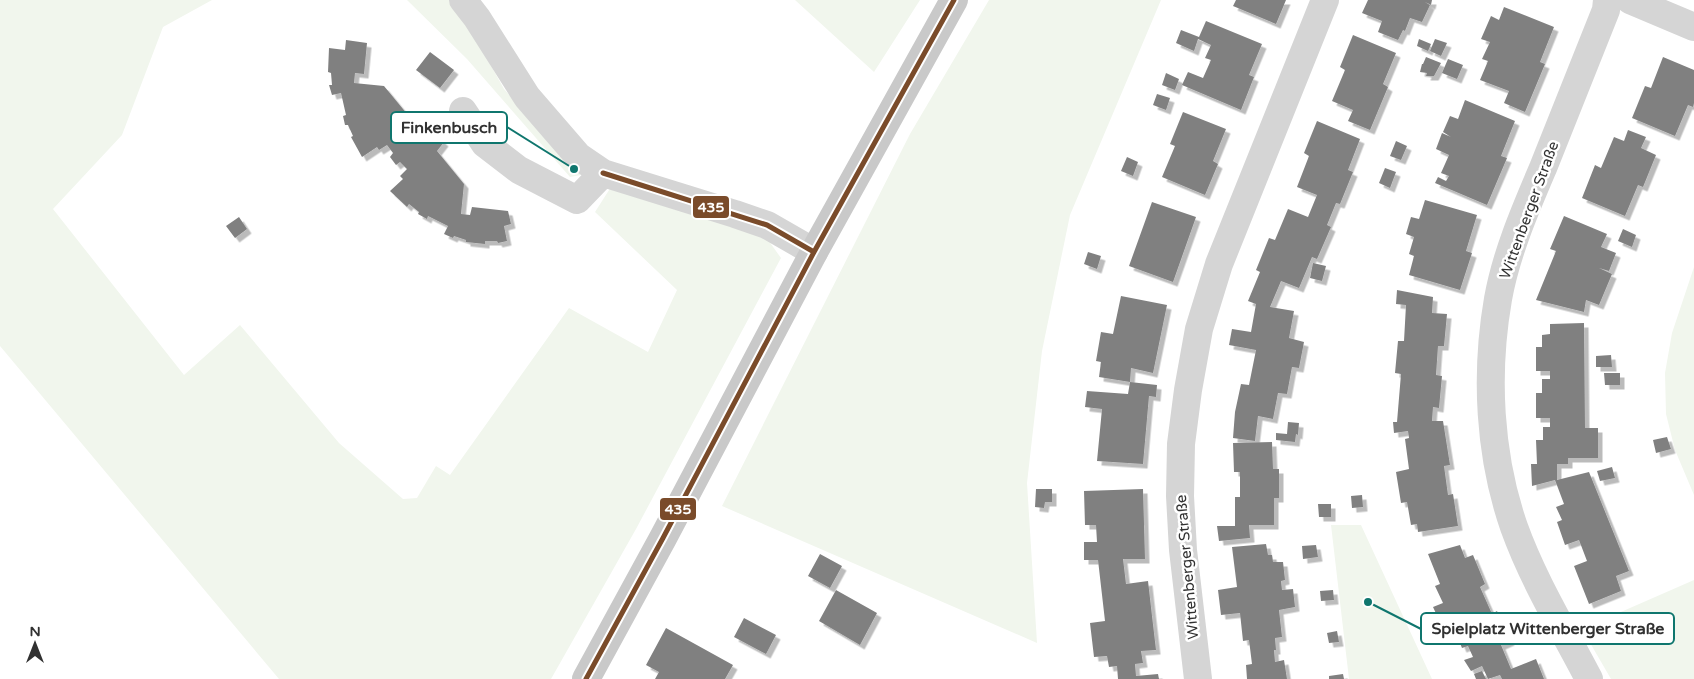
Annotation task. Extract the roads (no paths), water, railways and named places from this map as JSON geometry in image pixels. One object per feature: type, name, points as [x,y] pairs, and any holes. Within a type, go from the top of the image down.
[{"type":"main road","points":[[586,679],[663,538],[814,252],[954,0]]},
{"type":"street","points":[[463,0],[477,18],[526,97],[578,156],[603,173],[767,225],[814,252]]},
{"type":"street","name":"Wittenberger Straße","points":[[1198,679],[1183,550],[1180,496],[1181,444],[1192,364],[1199,329],[1219,264],[1325,0]]},
{"type":"street","name":"Wittenberger Straße","points":[[1588,679],[1534,576],[1514,526],[1501,483],[1490,391],[1492,343],[1498,299],[1510,252],[1606,10],[1607,0]]},
{"type":"street","points":[[1630,0],[1694,27]]},
{"type":"street","points":[[463,111],[484,144],[519,170],[577,200],[603,173]]},
{"type":"place","name":"Finkenbusch","points":[[574,169]]},
{"type":"place","name":"Spielplatz Wittenberger Straße","points":[[1368,602]]}]
